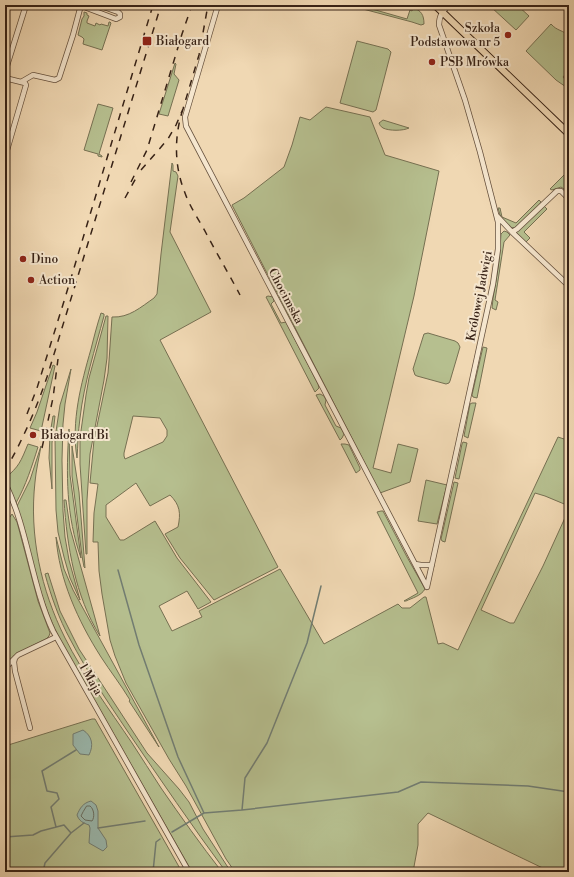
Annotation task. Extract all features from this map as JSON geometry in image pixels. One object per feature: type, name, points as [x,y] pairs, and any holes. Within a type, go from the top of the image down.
[{"type":"main road","points":[[435,5],[569,134]]},
{"type":"street","points":[[5,72],[26,5]]},
{"type":"street","points":[[5,157],[23,83],[33,75],[55,80],[59,78],[82,5],[86,8],[116,19],[120,17],[118,12],[98,5]]},
{"type":"street","name":"Chocimska","points":[[218,5],[185,117],[186,126],[427,587]]},
{"type":"street","points":[[442,12],[449,5]]},
{"type":"street","name":"Królowej Jadwigi","points":[[427,587],[493,284],[498,249],[498,222],[465,100],[440,27],[442,12]]},
{"type":"street","points":[[5,78],[23,83]]},
{"type":"street","points":[[498,230],[517,229],[557,191],[561,191],[569,199]]},
{"type":"street","points":[[496,214],[510,230],[569,286]]},
{"type":"street","name":"1 Maja","points":[[5,483],[15,507],[44,610],[56,637],[189,872]]},
{"type":"street","points":[[415,564],[432,565]]},
{"type":"street","points":[[5,668],[18,655],[56,637]]},
{"type":"street","points":[[15,658],[15,671],[30,728]]},
{"type":"green space","points":[[365,5],[373,5],[372,9],[407,19],[410,10],[412,11],[413,8],[422,13],[424,24],[421,25],[363,9]]},
{"type":"green space","points":[[493,5],[517,5],[529,16],[516,30],[491,7]]},
{"type":"green space","points":[[84,12],[89,16],[87,23],[95,26],[96,23],[108,26],[109,22],[111,23],[102,50],[83,44],[84,39],[78,35]]},
{"type":"green space","points":[[551,24],[569,36],[569,70],[563,77],[569,84],[566,87],[556,80],[526,51]]},
{"type":"green space","points":[[357,41],[388,49],[391,52],[376,110],[373,112],[340,103]]},
{"type":"green space","points":[[175,63],[174,74],[179,80],[168,116],[159,114]]},
{"type":"green space","points":[[98,104],[113,108],[99,154],[102,157],[98,156],[98,154],[84,150]]},
{"type":"green space","points":[[326,107],[370,117],[385,155],[439,171],[414,296],[373,468],[391,473],[398,444],[418,449],[410,482],[380,493],[232,205],[244,198],[284,167],[300,117],[310,120]]},
{"type":"green space","points":[[383,120],[409,128],[400,130],[386,129],[381,127],[379,123]]},
{"type":"green space","points":[[172,163],[173,171],[176,172],[178,176],[170,232],[211,312],[160,340],[278,567],[214,600],[180,558],[165,534],[178,527],[179,510],[176,502],[170,495],[150,506],[136,483],[106,505],[106,517],[120,540],[124,540],[155,521],[177,558],[211,602],[198,609],[187,591],[159,606],[172,631],[202,617],[199,611],[280,569],[324,644],[398,604],[402,608],[410,608],[426,597],[438,644],[443,643],[458,650],[558,437],[567,440],[569,436],[569,506],[535,493],[481,610],[510,623],[514,623],[543,566],[569,509],[569,872],[551,872],[428,813],[418,824],[418,845],[413,872],[235,872],[226,859],[186,786],[126,683],[110,640],[99,571],[98,542],[93,542],[94,513],[98,484],[90,483],[94,440],[108,373],[112,317],[129,314],[154,298],[157,294]],"holes":[[[133,416],[160,418],[167,430],[167,436],[163,442],[125,459],[124,453]]]},
{"type":"green space","points":[[569,170],[569,187],[567,191],[561,187],[552,190],[550,189]]},
{"type":"green space","points":[[539,200],[541,202],[540,204],[517,227],[511,228],[501,218],[498,208],[500,208],[502,217],[516,223]]},
{"type":"green space","points":[[544,206],[547,209],[524,232],[530,238],[526,242],[516,232]]},
{"type":"green space","points":[[504,231],[510,235],[504,242],[495,300],[498,302],[496,310],[492,308],[492,303],[499,265],[501,234]]},
{"type":"green space","points":[[266,297],[273,297],[274,301],[271,304],[281,323],[286,322],[318,384],[319,388],[315,392]]},
{"type":"green space","points":[[101,313],[104,314],[104,316],[84,392],[77,458],[75,430],[78,403]]},
{"type":"green space","points":[[106,316],[108,316],[107,358],[90,454],[86,554],[80,464],[80,438],[89,378]]},
{"type":"green space","points":[[428,333],[455,341],[460,347],[449,383],[446,384],[415,375],[413,369],[424,334]]},
{"type":"green space","points":[[483,347],[487,348],[477,398],[473,397],[472,395]]},
{"type":"green space","points":[[53,365],[55,366],[41,431],[30,428]]},
{"type":"green space","points":[[71,369],[63,424],[63,511],[69,560],[80,600],[70,578],[64,557],[58,532],[56,510],[55,438],[60,405]]},
{"type":"green space","points":[[320,394],[324,396],[326,400],[325,405],[336,426],[341,428],[344,434],[340,440],[316,395]]},
{"type":"green space","points":[[476,403],[468,438],[464,436],[470,404]]},
{"type":"green space","points":[[53,416],[55,416],[52,443],[52,489],[49,458],[50,434]]},
{"type":"green space","points":[[69,429],[70,475],[81,558],[72,526],[68,495]]},
{"type":"green space","points":[[463,442],[467,443],[459,479],[455,478]]},
{"type":"green space","points":[[28,444],[38,447],[26,482],[16,503],[5,478],[19,463]]},
{"type":"green space","points":[[341,444],[349,445],[360,468],[360,470],[356,473]]},
{"type":"green space","points":[[41,446],[35,478],[34,522],[43,582],[57,620],[72,651],[97,691],[157,782],[222,872],[192,872],[54,627],[41,593],[17,506],[30,480]]},
{"type":"green space","points":[[72,446],[79,492],[85,568],[82,556],[72,476]]},
{"type":"green space","points":[[426,480],[447,485],[437,524],[418,521]]},
{"type":"green space","points":[[454,482],[458,483],[445,542],[441,539]]},
{"type":"green space","points":[[64,500],[66,500],[70,528],[100,636],[91,621],[78,588],[67,535]]},
{"type":"green space","points":[[383,511],[425,589],[419,595],[406,601],[404,601],[418,593],[377,512]]},
{"type":"green space","points":[[12,514],[17,522],[38,601],[50,633],[46,639],[16,654],[5,665],[5,524]]},
{"type":"green space","points":[[56,537],[64,569],[73,590],[159,747],[129,701],[130,700],[127,694],[101,657],[77,614],[65,584]]},
{"type":"green space","points":[[48,573],[60,611],[79,649],[147,753],[189,802],[203,829],[231,872],[226,872],[164,785],[105,698],[66,631],[45,574]]},
{"type":"green space","points":[[95,719],[182,872],[5,872],[5,746]]},
{"type":"water","points":[[83,730],[90,738],[92,744],[89,755],[80,754],[73,745],[73,734]]},
{"type":"water","points":[[91,801],[96,805],[98,811],[98,828],[106,840],[107,847],[103,851],[89,843],[89,825],[82,822],[77,815],[82,806]]},
{"type":"waterway","points":[[118,570],[139,645],[178,757],[204,813]]},
{"type":"waterway","points":[[242,810],[245,778],[267,743],[307,643],[321,586]]},
{"type":"waterway","points":[[56,827],[51,807],[59,799],[57,793],[47,791],[42,771],[76,750]]},
{"type":"waterway","points":[[172,832],[204,813],[398,792],[421,782],[528,786],[569,792]]},
{"type":"waterway","points":[[98,828],[145,821]]},
{"type":"waterway","points":[[5,837],[33,835],[41,831],[64,825],[71,833],[84,823]]},
{"type":"waterway","points":[[43,872],[45,863],[71,833]]},
{"type":"waterway","points":[[153,872],[156,842],[160,839]]},
{"type":"railway","points":[[27,414],[37,388],[65,298],[153,5]]},
{"type":"railway","points":[[5,471],[28,425],[47,377],[161,5]]},
{"type":"railway","points":[[131,182],[147,150],[192,5]]},
{"type":"railway","points":[[141,170],[168,139],[183,109],[199,55],[208,5]]},
{"type":"railway","points":[[183,109],[178,130],[176,151],[181,183],[192,208],[240,295]]},
{"type":"railway","points":[[125,198],[136,178]]},
{"type":"railway","points":[[42,448],[53,398],[58,359]]},
{"type":"place","name":"Szkoła Podstawowa nr 5","points":[[508,35]]},
{"type":"place","name":"Białogard","points":[[147,41]]},
{"type":"place","name":"PSB Mrówka","points":[[432,62]]},
{"type":"place","name":"Dino","points":[[23,259]]},
{"type":"place","name":"Action","points":[[31,280]]},
{"type":"place","name":"Białogard Bi","points":[[33,435]]}]
